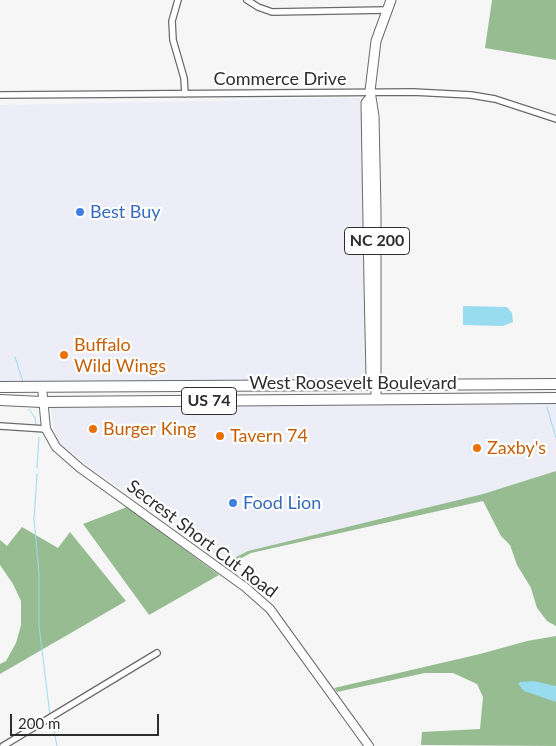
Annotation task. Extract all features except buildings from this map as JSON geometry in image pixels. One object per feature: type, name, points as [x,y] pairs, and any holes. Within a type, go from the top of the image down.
[{"type":"highway","name":"West Roosevelt Boulevard","points":[[0,387],[556,384]]},
{"type":"highway","name":"West Roosevelt Boulevard","points":[[0,400],[42,402],[555,398]]},
{"type":"main road","name":"NC 200","points":[[375,385],[371,377],[366,104],[370,94],[376,41],[391,0]]},
{"type":"main road","name":"NC 200","points":[[370,94],[374,116],[375,277],[378,368],[375,385],[376,399]]},
{"type":"main road","name":"NC 200","points":[[369,245],[375,277]]},
{"type":"main road","name":"Secrest Short Cut Road","points":[[42,387],[46,429],[56,447],[80,468],[245,587],[270,609],[369,746]]},
{"type":"street","points":[[178,0],[172,21],[173,40],[184,78],[185,94]]},
{"type":"street","points":[[247,0],[258,8],[272,12],[387,10]]},
{"type":"street","name":"Commerce Drive","points":[[0,95],[358,93],[471,95],[527,108],[556,119]]},
{"type":"street","points":[[0,426],[46,429]]},
{"type":"street","points":[[3,746],[156,653]]},
{"type":"shaded area","points":[[361,98],[365,379],[0,386],[0,105]]},
{"type":"shaded area","points":[[556,404],[556,471],[483,494],[248,551],[224,563],[64,448],[55,438],[51,408]]},
{"type":"green space","points":[[492,0],[556,0],[556,60],[485,48]]},
{"type":"green space","points":[[556,471],[556,626],[547,621],[537,608],[531,588],[517,565],[510,545],[501,536],[483,501],[251,553],[227,566],[224,563],[248,551],[483,494]]},
{"type":"green space","points":[[127,507],[219,575],[149,615],[83,524]]},
{"type":"green space","points":[[22,527],[58,548],[70,532],[126,601],[0,674],[0,664],[6,661],[16,643],[21,625],[21,601],[13,584],[0,565],[0,540],[7,546]]},
{"type":"green space","points":[[556,636],[556,746],[421,745],[422,732],[480,729],[483,697],[477,684],[453,673],[425,673],[337,692],[334,688],[480,654],[527,641]]},
{"type":"water","points":[[463,306],[507,307],[512,313],[513,322],[503,326],[463,325]]},
{"type":"water","points":[[533,681],[556,686],[556,702],[524,691],[518,684],[520,682]]},
{"type":"waterway","points":[[15,357],[23,382]]},
{"type":"waterway","points":[[547,407],[556,438]]},
{"type":"waterway","points":[[29,409],[35,418],[36,424]]},
{"type":"waterway","points":[[37,468],[39,437]]},
{"type":"waterway","points":[[37,474],[34,519],[39,573],[39,626],[50,715]]},
{"type":"waterway","points":[[52,720],[57,746]]},
{"type":"place","name":"Best Buy","points":[[80,212]]},
{"type":"place","name":"Buffalo Wild Wings","points":[[64,355]]},
{"type":"place","name":"Burger King","points":[[93,429]]},
{"type":"place","name":"Tavern 74","points":[[220,436]]},
{"type":"place","name":"Zaxby's","points":[[477,448]]},
{"type":"place","name":"Food Lion","points":[[233,503]]}]
